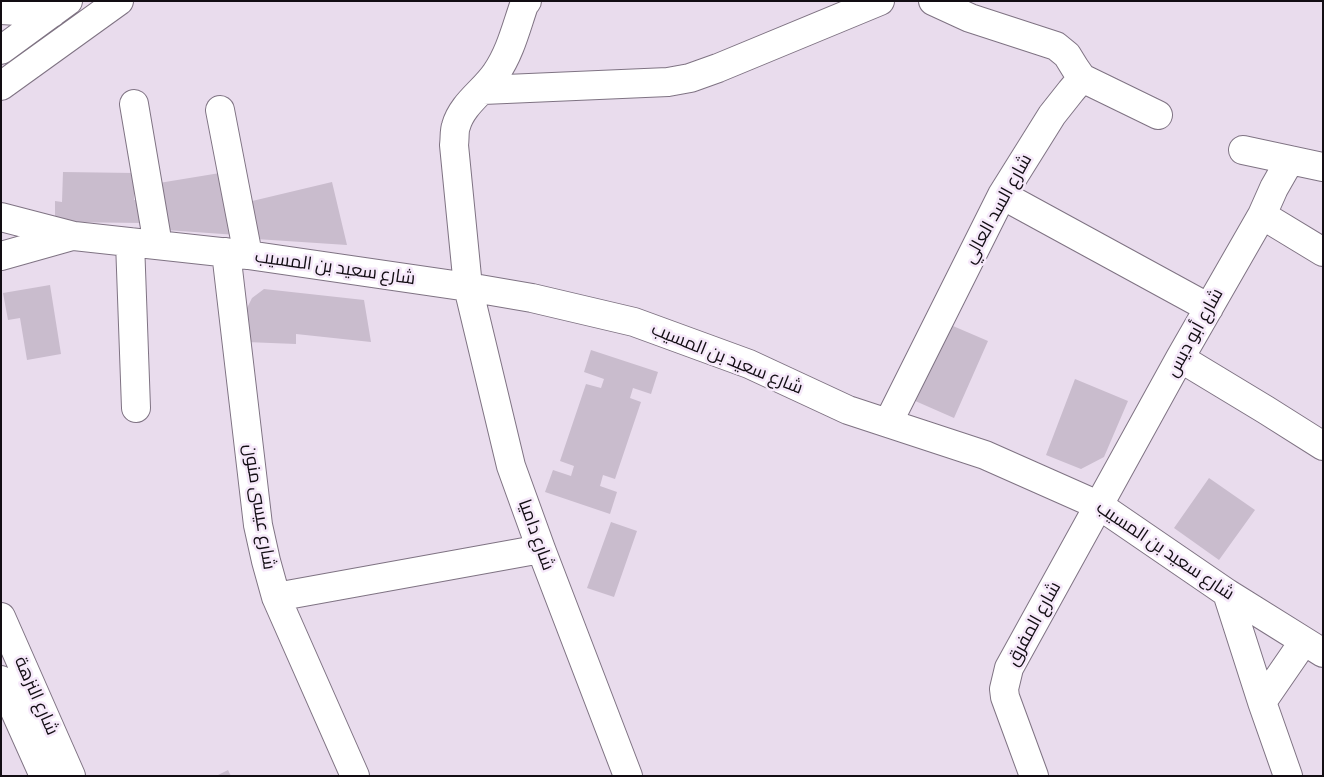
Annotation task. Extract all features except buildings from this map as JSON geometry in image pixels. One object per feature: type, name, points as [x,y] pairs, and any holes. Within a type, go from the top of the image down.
[{"type":"street","points":[[1,86],[118,1]]},
{"type":"street","name":"شارع داميا","points":[[527,1],[506,56],[483,90],[463,110],[455,126],[454,145],[468,287],[511,466],[628,776]]},
{"type":"street","points":[[483,90],[668,82],[690,78],[880,1]]},
{"type":"street","points":[[933,1],[970,18],[1056,46],[1067,55],[1082,78],[1158,115]]},
{"type":"street","points":[[1,10],[60,7]]},
{"type":"street","points":[[1,50],[60,7]]},
{"type":"street","name":"شارع السد العالي","points":[[888,423],[1002,195],[1052,115],[1082,78]]},
{"type":"street","points":[[134,104],[158,245]]},
{"type":"street","name":"شارع عيسى منون","points":[[220,110],[237,254],[258,525],[276,597],[355,776]]},
{"type":"street","points":[[1243,150],[1323,168]]},
{"type":"street","name":"شارع أبو ديس","points":[[1100,506],[1180,358],[1262,216],[1274,188],[1290,160]]},
{"type":"street","points":[[1002,195],[1208,308]]},
{"type":"street","points":[[1262,216],[1323,252]]},
{"type":"street","name":"شارع سعيد بن المسيب","points":[[1,217],[74,236],[237,254],[468,287],[532,298],[634,322],[749,364],[848,410],[985,455],[1100,506],[1227,593],[1313,647]]},
{"type":"street","name":"شارع سعيد بن المسيب","points":[[1,256],[74,236]]},
{"type":"street","points":[[130,242],[136,408]]},
{"type":"street","points":[[1180,358],[1323,446]]},
{"type":"street","name":"شارع المفرق","points":[[1034,776],[1005,697],[1006,679],[1009,668],[1100,506]]},
{"type":"street","points":[[276,597],[541,549]]},
{"type":"street","points":[[1227,593],[1288,776]]},
{"type":"street","name":"شارع النزهة","points":[[1,617],[71,776]]},
{"type":"street","points":[[1262,702],[1313,647]]},
{"type":"street","name":"شارع النزهة","points":[[1,680],[44,776]]}]
